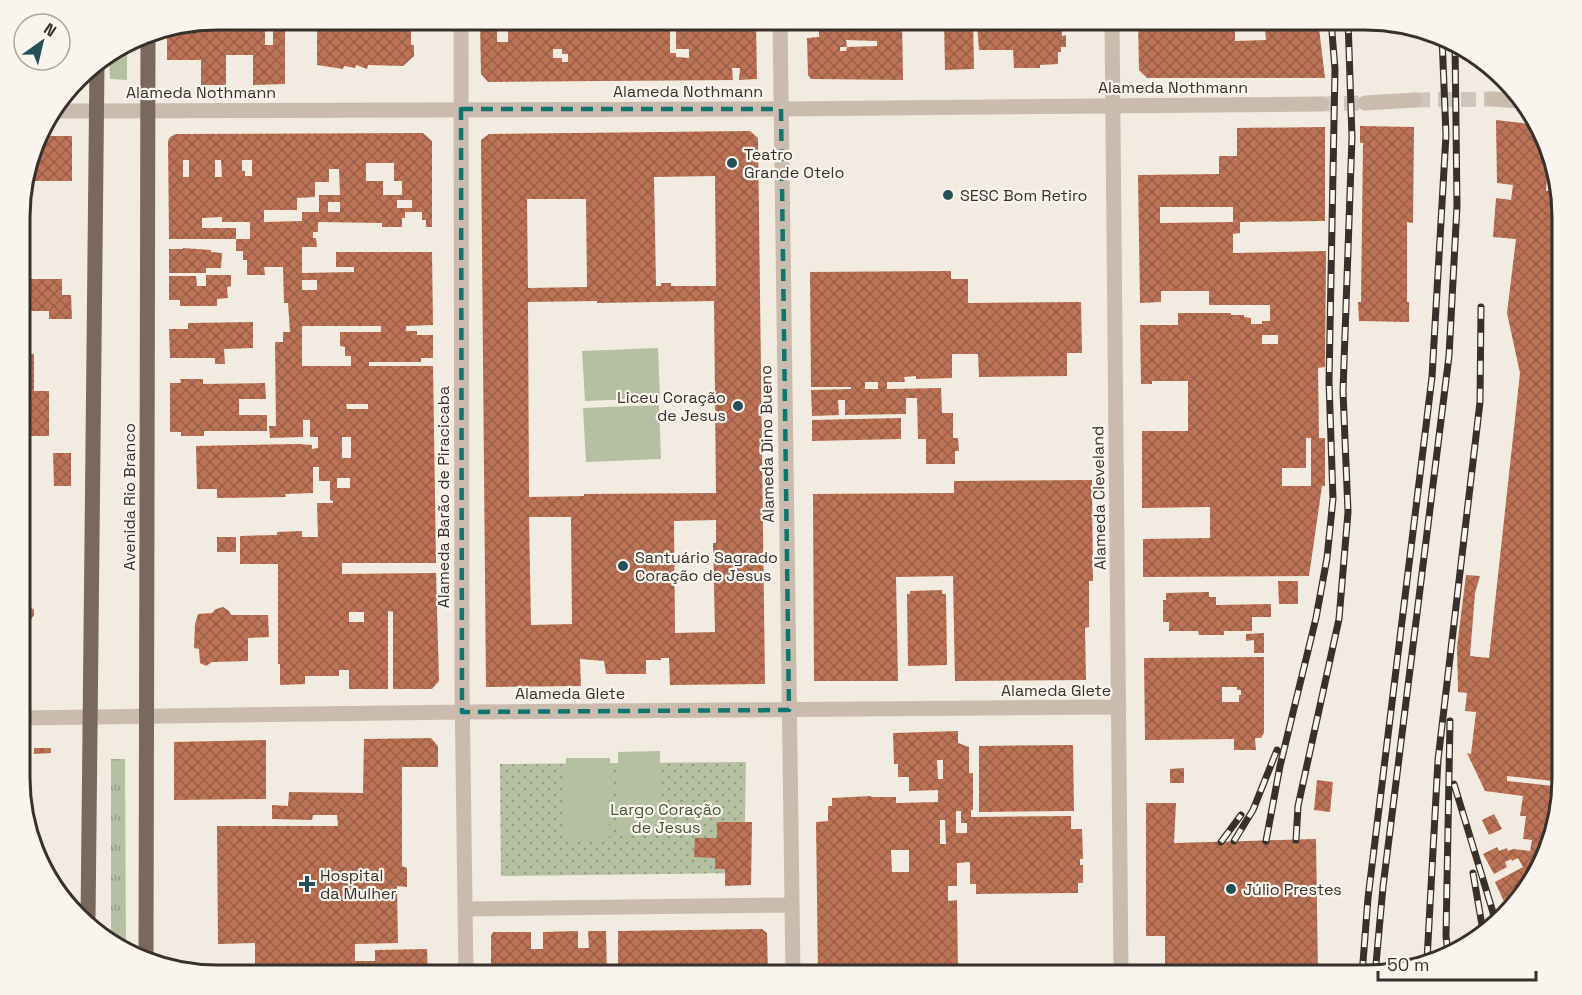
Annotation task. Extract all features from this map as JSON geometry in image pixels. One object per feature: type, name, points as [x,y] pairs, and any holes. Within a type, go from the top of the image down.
[{"type":"main road","name":"Avenida Rio Branco","points":[[146,951],[148,44]]},
{"type":"main road","points":[[88,913],[97,74]]},
{"type":"street","name":"Alameda Barão de Piracicaba","points":[[461,30],[462,712],[466,965]]},
{"type":"street","name":"Alameda Dino Bueno","points":[[780,30],[793,965]]},
{"type":"street","name":"Alameda Cleveland","points":[[1112,30],[1121,965]]},
{"type":"street","points":[[1365,102],[1415,100]]},
{"type":"street","name":"Alameda Nothmann","points":[[64,111],[781,109],[1321,104]]},
{"type":"street","name":"Alameda Glete","points":[[30,718],[1119,707]]},
{"type":"street","points":[[465,909],[792,904]]},
{"type":"highlighted area","points":[[461,109],[781,109],[789,710],[462,712]]},
{"type":"green space","points":[[127,53],[127,80],[110,79],[109,65]]},
{"type":"green space","points":[[658,348],[660,398],[585,401],[582,351]]},
{"type":"green space","points":[[659,405],[661,459],[586,462],[583,408]]},
{"type":"green space","points":[[660,751],[661,836],[618,836],[618,752]]},
{"type":"green space","points":[[566,758],[610,758],[609,842],[564,840]]},
{"type":"green space","points":[[111,759],[125,759],[126,941],[111,932]]},
{"type":"green space","name":"Largo Coração de Jesus","points":[[746,762],[744,873],[501,876],[500,764]]},
{"type":"building","points":[[265,30],[265,45],[273,45],[273,30],[285,30],[285,84],[253,85],[253,55],[226,55],[226,85],[201,85],[201,60],[167,60],[167,37],[193,32]]},
{"type":"building","points":[[317,30],[411,30],[414,56],[403,66],[368,65],[367,69],[356,65],[355,68],[344,66],[343,69],[317,65]]},
{"type":"building","points":[[480,30],[497,30],[497,42],[508,42],[508,30],[670,30],[670,53],[676,53],[676,57],[689,58],[689,49],[676,49],[676,30],[756,30],[757,79],[739,80],[740,68],[732,68],[733,80],[488,82],[481,74]],"holes":[[[553,49],[562,49],[562,54],[568,54],[568,62],[562,62],[562,58],[553,58]]]},
{"type":"building","points":[[807,30],[902,30],[903,80],[811,79],[808,75],[807,38],[819,37],[819,31]],"holes":[[[846,40],[877,41],[877,46],[847,47]],[[840,47],[847,47],[846,51],[840,51]]]},
{"type":"building","points":[[944,30],[973,30],[974,69],[945,70]]},
{"type":"building","points":[[977,30],[1062,30],[1062,36],[1066,35],[1066,47],[1061,47],[1061,52],[1058,52],[1058,64],[1040,65],[1040,68],[1014,68],[1013,50],[979,50]]},
{"type":"building","points":[[1138,30],[1235,30],[1235,41],[1266,40],[1265,30],[1319,30],[1325,78],[1147,78],[1139,70]]},
{"type":"building","points":[[1496,120],[1527,124],[1538,145],[1546,169],[1546,191],[1550,191],[1552,205],[1552,781],[1507,776],[1507,781],[1552,786],[1552,790],[1542,838],[1533,861],[1504,903],[1495,882],[1523,867],[1518,858],[1512,861],[1511,859],[1505,862],[1507,867],[1494,874],[1483,854],[1497,847],[1499,851],[1507,848],[1508,851],[1513,849],[1530,851],[1532,840],[1523,839],[1526,816],[1520,816],[1523,796],[1485,791],[1467,753],[1471,754],[1476,712],[1465,711],[1467,693],[1458,692],[1457,647],[1466,575],[1480,576],[1475,593],[1470,656],[1489,658],[1520,373],[1507,313],[1516,239],[1493,237],[1496,198],[1511,200],[1513,185],[1497,183]]},
{"type":"building","points":[[1360,126],[1414,127],[1413,223],[1407,222],[1409,322],[1359,321],[1363,143],[1360,143]]},
{"type":"building","points":[[1325,127],[1325,221],[1240,222],[1240,233],[1233,234],[1233,253],[1326,251],[1325,367],[1318,368],[1319,438],[1325,438],[1325,486],[1322,486],[1309,576],[1143,577],[1143,539],[1210,538],[1210,507],[1142,508],[1142,431],[1188,431],[1188,381],[1152,381],[1152,384],[1141,384],[1140,325],[1178,325],[1178,313],[1231,313],[1231,315],[1244,315],[1244,317],[1251,318],[1251,324],[1262,324],[1262,321],[1270,321],[1270,305],[1209,305],[1209,291],[1161,291],[1161,302],[1140,303],[1138,175],[1219,174],[1219,156],[1237,156],[1237,128]],"holes":[[[1160,207],[1233,207],[1233,222],[1160,223]],[[1262,335],[1278,335],[1278,344],[1262,344]],[[1306,438],[1311,438],[1311,486],[1282,486],[1282,468],[1306,468]]]},
{"type":"building","name":"Liceu Coração de Jesus","points":[[750,131],[758,138],[765,684],[670,685],[669,658],[661,658],[661,660],[646,660],[646,674],[606,674],[604,661],[580,659],[581,686],[486,687],[481,140],[489,134]],"holes":[[[715,176],[716,286],[671,286],[671,283],[661,283],[661,286],[656,286],[654,177]],[[527,199],[586,199],[587,287],[528,288]],[[714,301],[716,493],[584,494],[584,496],[529,497],[528,302]],[[529,517],[571,517],[572,624],[531,625]],[[716,520],[716,543],[713,543],[715,632],[675,633],[674,521]]]},
{"type":"building","points":[[423,133],[432,141],[432,227],[426,227],[426,220],[422,220],[422,212],[405,212],[402,227],[382,227],[382,223],[318,222],[318,232],[313,232],[317,247],[302,247],[302,273],[354,272],[354,267],[336,267],[336,252],[432,252],[433,325],[406,326],[406,331],[417,331],[417,335],[433,335],[433,358],[421,358],[421,362],[369,362],[369,366],[433,366],[436,563],[342,563],[342,574],[436,573],[439,681],[432,689],[393,689],[393,612],[388,611],[388,689],[349,689],[349,670],[339,670],[339,676],[305,676],[305,684],[280,685],[278,564],[240,564],[240,536],[277,535],[277,532],[302,531],[302,537],[318,537],[317,503],[333,503],[330,500],[330,481],[319,481],[319,467],[313,467],[313,493],[285,494],[286,497],[217,498],[217,489],[197,489],[196,446],[298,444],[312,445],[312,449],[318,448],[318,437],[310,437],[310,420],[303,420],[303,437],[270,438],[269,426],[276,426],[275,342],[283,342],[283,332],[290,332],[288,303],[284,303],[283,267],[264,267],[265,275],[247,275],[247,260],[243,260],[243,251],[236,251],[236,239],[169,239],[168,141],[176,134]],"holes":[[[183,160],[189,160],[189,177],[183,177]],[[215,160],[221,160],[222,177],[215,177]],[[242,160],[252,160],[252,176],[245,176],[245,171],[242,171]],[[366,163],[394,163],[394,181],[402,181],[402,195],[383,195],[383,181],[366,181]],[[329,169],[339,169],[340,195],[319,195],[319,212],[302,212],[302,221],[264,222],[264,210],[297,210],[297,198],[315,197],[315,182],[329,182]],[[397,200],[412,200],[412,208],[397,208]],[[328,202],[340,202],[340,212],[328,212]],[[222,217],[222,222],[250,222],[250,239],[236,239],[236,228],[202,228],[202,218]],[[302,280],[317,280],[317,290],[302,290]],[[302,326],[381,326],[381,332],[340,332],[340,346],[345,347],[345,356],[351,356],[351,366],[302,366]],[[346,404],[368,404],[368,409],[347,409]],[[342,437],[351,437],[351,458],[342,458]],[[337,478],[350,478],[350,488],[337,488]],[[349,612],[364,612],[364,622],[349,622]]]},
{"type":"building","points":[[49,136],[72,136],[72,181],[34,181],[36,169]]},
{"type":"building","points":[[183,248],[222,253],[221,268],[206,268],[206,273],[169,273],[169,249]]},
{"type":"building","points":[[951,271],[951,279],[968,279],[968,303],[1081,302],[1082,353],[1067,353],[1067,376],[979,377],[978,354],[952,354],[952,378],[916,379],[916,376],[904,377],[905,382],[887,382],[887,389],[941,388],[942,413],[953,413],[953,438],[958,438],[959,451],[955,451],[955,464],[926,464],[926,439],[918,439],[917,398],[906,398],[906,414],[845,415],[845,400],[838,400],[839,415],[812,416],[811,390],[851,389],[851,387],[811,387],[810,272]],"holes":[[[865,382],[878,382],[878,389],[865,389]]]},
{"type":"building","points":[[206,275],[231,275],[231,286],[227,287],[228,298],[217,299],[217,306],[180,306],[180,300],[169,300],[169,276],[196,276],[197,286],[206,286]]},
{"type":"building","points":[[30,279],[62,279],[62,295],[71,295],[72,319],[49,319],[49,311],[30,311]]},
{"type":"building","points":[[253,322],[253,348],[224,349],[225,364],[215,364],[215,358],[170,358],[169,329],[188,329],[188,323]]},
{"type":"building","points":[[30,354],[34,354],[34,391],[49,391],[49,436],[30,436]]},
{"type":"building","points":[[180,379],[203,379],[203,384],[265,383],[266,399],[239,399],[239,415],[267,415],[267,431],[204,431],[204,436],[181,436],[181,432],[170,432],[170,383],[181,383]]},
{"type":"building","points":[[901,418],[901,439],[812,441],[812,420]]},
{"type":"building","points":[[53,453],[71,453],[71,486],[54,486]]},
{"type":"building","points":[[1092,480],[1093,581],[1089,581],[1089,627],[1085,628],[1086,680],[955,681],[953,576],[896,577],[898,681],[814,681],[813,494],[954,493],[954,481]]},
{"type":"building","points":[[217,537],[236,537],[236,552],[217,552]]},
{"type":"building","points":[[1278,581],[1298,581],[1298,604],[1279,604]]},
{"type":"building","points":[[942,590],[942,594],[946,594],[947,665],[908,666],[907,594],[910,594],[910,591]]},
{"type":"building","points":[[1209,592],[1209,597],[1216,597],[1216,605],[1271,604],[1271,617],[1252,617],[1252,631],[1224,631],[1224,635],[1199,635],[1198,631],[1169,631],[1169,622],[1163,622],[1163,600],[1166,600],[1166,593]]},
{"type":"building","points":[[30,607],[34,610],[30,621]]},
{"type":"building","points":[[223,607],[231,615],[268,615],[269,637],[248,638],[248,661],[212,662],[206,666],[200,663],[199,649],[194,648],[195,624],[198,614],[212,613]]},
{"type":"building","points":[[1264,633],[1264,653],[1254,653],[1254,640],[1246,641],[1246,634]]},
{"type":"building","points":[[1264,657],[1264,733],[1261,738],[1255,738],[1256,750],[1234,750],[1234,739],[1145,740],[1144,658]],"holes":[[[1222,687],[1237,687],[1237,690],[1241,690],[1239,702],[1222,702]]]},
{"type":"building","points":[[958,731],[958,743],[969,747],[969,773],[973,773],[971,817],[1071,816],[1071,829],[1082,829],[1083,859],[1080,859],[1080,865],[1083,865],[1083,883],[1078,883],[1078,893],[976,894],[976,884],[970,884],[970,862],[957,863],[957,886],[948,886],[948,901],[957,900],[958,965],[818,965],[816,822],[828,821],[828,806],[832,806],[832,798],[871,796],[896,797],[896,803],[938,802],[938,790],[909,791],[909,777],[898,777],[898,764],[894,764],[893,733]],"holes":[[[937,760],[943,760],[943,779],[938,779]],[[956,811],[961,811],[961,823],[967,823],[967,833],[956,833]],[[940,820],[945,820],[946,844],[940,844]],[[891,850],[909,850],[909,872],[892,872]]]},
{"type":"building","points":[[431,738],[438,746],[438,767],[402,767],[402,866],[407,868],[407,887],[397,886],[398,943],[355,944],[355,961],[375,961],[375,950],[427,949],[428,965],[255,965],[255,943],[218,944],[217,826],[338,826],[337,815],[313,815],[312,820],[272,819],[272,805],[288,806],[289,792],[363,793],[364,739]]},
{"type":"building","points":[[266,740],[266,799],[174,800],[174,742]]},
{"type":"building","points":[[1073,745],[1074,811],[979,812],[979,746]]},
{"type":"building","points":[[34,748],[51,748],[51,753],[34,754]]},
{"type":"building","points":[[1184,768],[1184,783],[1170,783],[1170,769]]},
{"type":"building","points":[[1317,780],[1333,782],[1330,812],[1314,810]]},
{"type":"building","name":"Júlio Prestes","points":[[1146,803],[1176,803],[1174,843],[1316,839],[1318,965],[1165,965],[1165,936],[1146,936]]},
{"type":"building","points":[[1494,814],[1502,829],[1489,835],[1482,820]]},
{"type":"building","points":[[717,822],[752,822],[751,885],[725,886],[725,869],[715,869],[715,858],[694,857],[695,838],[717,838]]},
{"type":"building","points":[[762,929],[767,933],[768,965],[618,965],[618,931]]},
{"type":"building","points":[[578,931],[578,948],[589,948],[588,931],[606,931],[607,965],[491,965],[493,932],[531,932],[531,949],[543,949],[543,932]]},
{"type":"tunnel","points":[[1415,100],[1493,99]]},
{"type":"tunnel","points":[[1321,104],[1365,103]]},
{"type":"railway","points":[[1266,841],[1280,766],[1316,618],[1327,558],[1333,499],[1329,382],[1335,69],[1332,30]]},
{"type":"railway","points":[[1296,840],[1298,806],[1339,619],[1348,512],[1343,391],[1352,137],[1348,30]]},
{"type":"railway","points":[[1363,965],[1368,898],[1432,377],[1446,135],[1442,47]]},
{"type":"railway","points":[[1376,965],[1383,887],[1449,356],[1457,206],[1455,53]]},
{"type":"railway","points":[[1427,954],[1438,760],[1480,402],[1481,307]]},
{"type":"railway","points":[[1447,946],[1450,721]]},
{"type":"railway","points":[[1234,841],[1253,810],[1277,750]]},
{"type":"railway","points":[[1454,784],[1493,914]]},
{"type":"railway","points":[[1221,842],[1241,815]]},
{"type":"railway","points":[[1473,873],[1482,924]]},
{"type":"place","name":"Teatro Grande Otelo","points":[[732,163]]},
{"type":"place","name":"SESC Bom Retiro","points":[[948,195]]},
{"type":"place","name":"Liceu Coração de Jesus","points":[[738,406]]},
{"type":"place","name":"Santuário Sagrado Coração de Jesus","points":[[623,566]]},
{"type":"place","name":"Hospital da Mulher","points":[[307,884]]},
{"type":"place","name":"Júlio Prestes","points":[[1231,889]]}]
